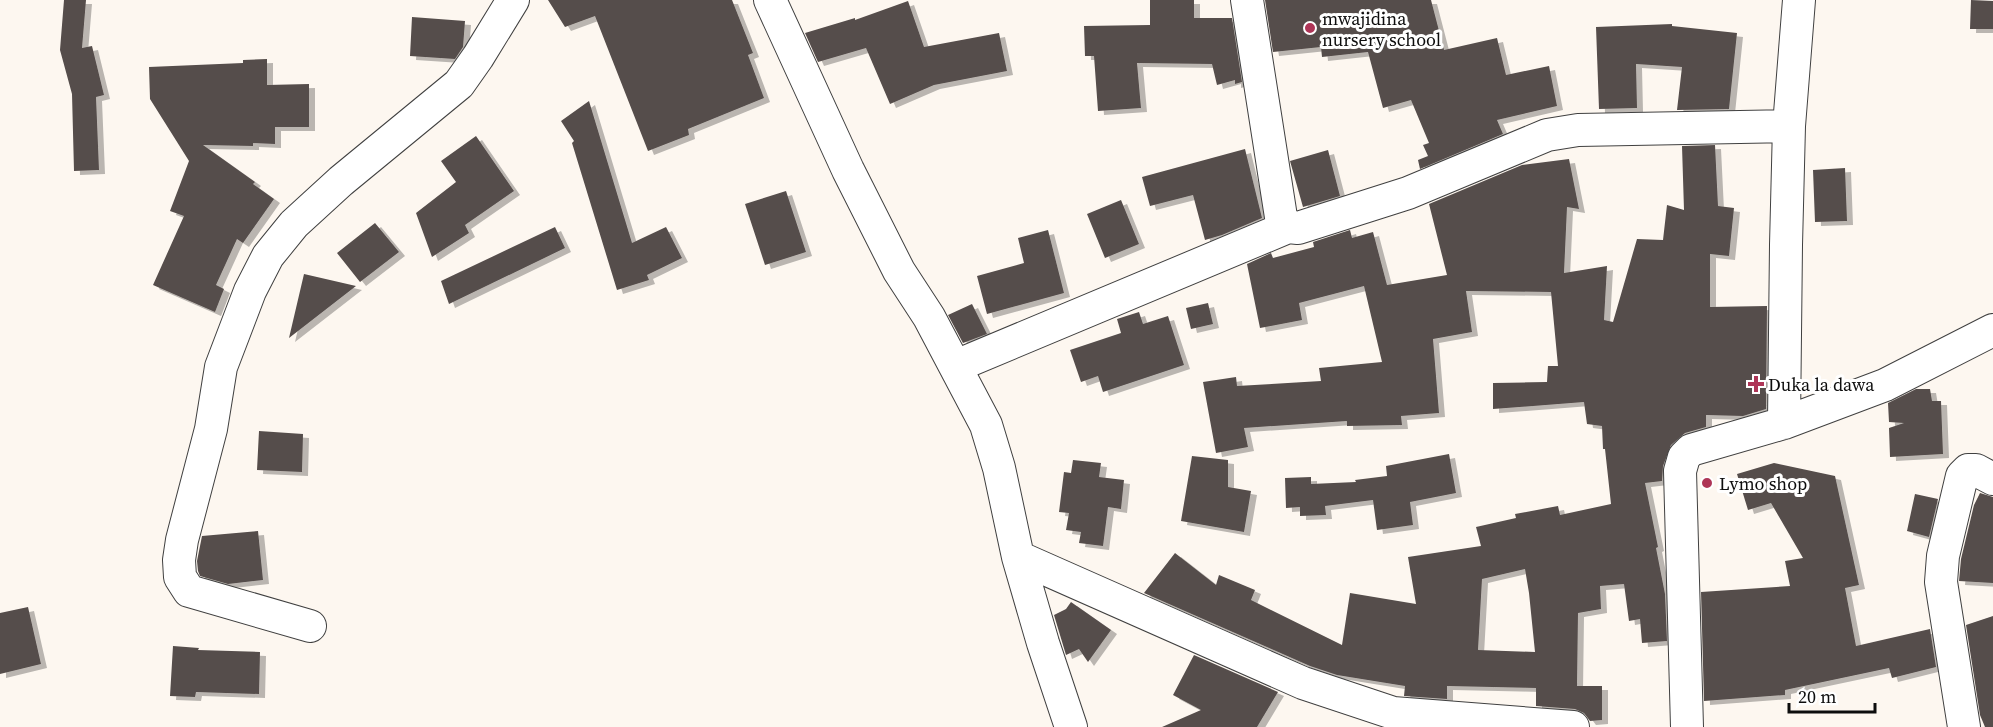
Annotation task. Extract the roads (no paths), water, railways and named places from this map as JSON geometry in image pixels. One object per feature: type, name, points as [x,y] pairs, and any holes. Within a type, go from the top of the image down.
[{"type":"street","points":[[310,626],[189,591],[180,577],[179,560],[182,540],[211,429],[221,367],[250,291],[268,256],[294,224],[341,180],[459,84],[513,0]]},
{"type":"street","points":[[770,0],[848,170],[898,272],[929,317],[986,425],[999,468],[1018,557],[1042,643],[1071,727]]},
{"type":"street","points":[[1246,0],[1281,217],[1288,227]]},
{"type":"street","points":[[1784,423],[1789,126],[1799,0]]},
{"type":"street","points":[[956,366],[1288,227],[1298,228],[1408,193],[1547,135],[1578,129],[1789,126]]},
{"type":"street","points":[[1687,727],[1680,471],[1684,457],[1691,450],[1784,423],[1885,385],[1993,330]]},
{"type":"street","points":[[1964,727],[1941,582],[1943,556],[1962,476],[1968,470],[1976,470],[1993,480]]},
{"type":"street","points":[[1018,557],[1303,683],[1393,713],[1573,727]]},
{"type":"place","name":"mwajidina nursery school","points":[[1310,28]]},
{"type":"place","name":"Duka la dawa","points":[[1756,384]]},
{"type":"place","name":"Lymo shop","points":[[1707,483]]}]
